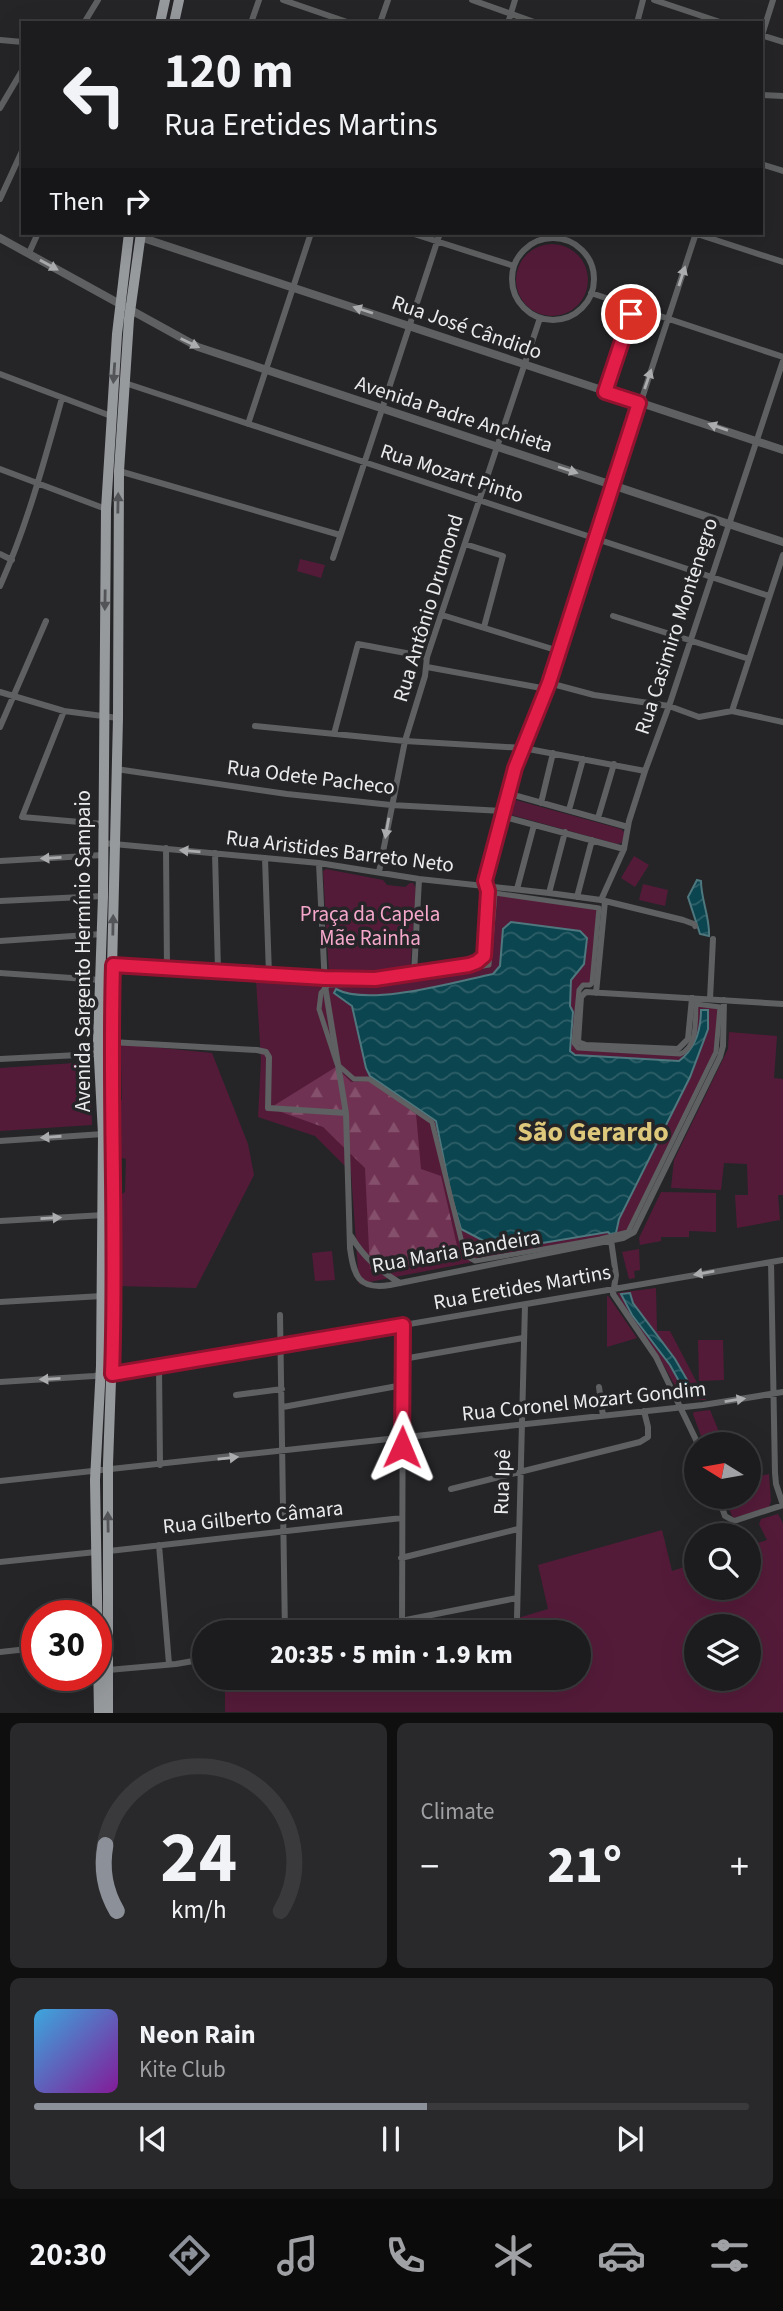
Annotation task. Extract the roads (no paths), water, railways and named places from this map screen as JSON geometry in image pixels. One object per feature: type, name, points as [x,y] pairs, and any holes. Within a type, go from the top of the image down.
[{"type":"main road","points":[[160,21],[165,0]]},
{"type":"main road","points":[[174,21],[178,0]]},
{"type":"main road","name":"Avenida Sargento Hermínio Sampaio","points":[[109,1600],[106,1375],[102,1296],[107,1214],[113,965],[119,471],[125,383],[129,235]]},
{"type":"main road","name":"Avenida Sargento Hermínio Sampaio","points":[[97,1600],[96,1472],[114,1295],[98,1054],[103,896],[106,509],[111,415],[125,307],[141,235]]},
{"type":"main road","name":"Avenida Sargento Hermínio Sampaio","points":[[99,1691],[99,1713]]},
{"type":"main road","name":"Avenida Sargento Hermínio Sampaio","points":[[108,1691],[108,1713]]},
{"type":"street","points":[[85,21],[98,0]]},
{"type":"street","points":[[252,21],[259,0]]},
{"type":"street","points":[[283,0],[344,21]]},
{"type":"street","points":[[381,21],[388,0]]},
{"type":"street","points":[[472,0],[531,21]]},
{"type":"street","points":[[509,21],[515,0]]},
{"type":"street","points":[[638,21],[643,0]]},
{"type":"street","points":[[654,0],[717,21]]},
{"type":"street","points":[[763,30],[773,0]]},
{"type":"street","points":[[763,37],[783,42]]},
{"type":"street","points":[[0,40],[21,42]]},
{"type":"street","points":[[0,108],[21,72]]},
{"type":"street","points":[[763,95],[783,96]]},
{"type":"street","points":[[0,199],[21,153]]},
{"type":"street","points":[[763,165],[783,171]]},
{"type":"street","points":[[29,253],[37,235]]},
{"type":"street","name":"Rua José Cândido","points":[[141,235],[292,288],[783,450]]},
{"type":"street","points":[[248,424],[310,235]]},
{"type":"street","points":[[418,235],[514,266]]},
{"type":"street","points":[[333,558],[439,235]]},
{"type":"street","points":[[113,965],[375,979],[469,965],[484,956],[488,891],[485,881],[507,793],[548,686],[694,235]]},
{"type":"street","points":[[701,235],[783,262]]},
{"type":"street","points":[[567,236],[591,265],[591,293],[575,313],[551,320],[540,318],[518,301],[512,284],[514,266],[529,246],[540,240],[567,236]]},
{"type":"street","name":"Avenida Padre Anchieta","points":[[0,237],[198,347],[783,542]]},
{"type":"street","points":[[591,293],[783,359]]},
{"type":"street","points":[[605,392],[633,307]]},
{"type":"street","name":"Rua Antônio Drumond","points":[[379,872],[405,741],[427,667],[427,657],[540,318]]},
{"type":"street","name":"Rua Casimiro Montenegro","points":[[596,993],[603,901],[624,849],[645,771],[691,641],[783,359]]},
{"type":"street","points":[[0,374],[111,415]]},
{"type":"street","name":"Rua Mozart Pinto","points":[[125,383],[769,596]]},
{"type":"street","points":[[0,586],[12,560],[38,484],[62,398]]},
{"type":"street","points":[[0,469],[106,509]]},
{"type":"street","points":[[119,471],[340,535]]},
{"type":"street","points":[[465,544],[503,556],[484,627]]},
{"type":"street","points":[[0,555],[12,560]]},
{"type":"street","points":[[732,711],[783,555]]},
{"type":"street","points":[[442,615],[559,651]]},
{"type":"street","points":[[613,616],[749,659]]},
{"type":"street","points":[[0,727],[46,621]]},
{"type":"street","points":[[334,734],[358,644],[427,657]]},
{"type":"street","points":[[427,667],[669,706],[699,717],[732,711],[783,722]]},
{"type":"street","points":[[0,692],[64,711],[118,718]]},
{"type":"street","points":[[64,711],[22,818],[103,824]]},
{"type":"street","points":[[255,726],[405,741],[523,748],[645,771]]},
{"type":"street","points":[[541,803],[553,753]]},
{"type":"street","points":[[569,810],[583,759]]},
{"type":"street","points":[[598,818],[614,764]]},
{"type":"street","name":"Rua Odete Pacheco","points":[[116,769],[258,790],[391,805],[502,813],[534,825],[624,849]]},
{"type":"street","points":[[507,793],[628,827]]},
{"type":"street","points":[[517,889],[534,825]]},
{"type":"street","points":[[549,893],[565,832]]},
{"type":"street","points":[[577,897],[592,840]]},
{"type":"street","name":"Rua Aristides Barreto Neto","points":[[103,843],[319,863],[419,879],[549,893],[603,901],[683,920],[695,926]]},
{"type":"street","points":[[166,848],[167,969]]},
{"type":"street","points":[[215,853],[218,971]]},
{"type":"street","points":[[0,861],[103,855]]},
{"type":"street","points":[[265,858],[270,975]]},
{"type":"street","points":[[319,863],[324,978],[346,1113],[348,1232],[377,1269],[400,1283]]},
{"type":"street","points":[[414,974],[419,879]]},
{"type":"street","points":[[325,986],[381,984],[489,965],[493,895],[498,892],[599,908],[592,983],[583,985],[579,990],[574,1043],[578,1048],[680,1054],[686,1052],[692,1042],[696,1004],[720,1007],[716,1052],[630,1230],[600,1239],[475,1261],[465,1255],[432,1122],[369,1079],[354,1079],[339,1066]]},
{"type":"street","points":[[0,901],[103,896]]},
{"type":"street","points":[[0,940],[102,934]]},
{"type":"street","points":[[710,999],[713,939]]},
{"type":"street","points":[[0,973],[100,980]]},
{"type":"street","points":[[692,998],[688,1039],[678,1049],[581,1044],[577,1039],[581,996],[586,992],[710,999],[783,1004]]},
{"type":"street","name":"Rua Maria Bandeira","points":[[348,1232],[352,1262],[361,1282],[374,1286],[629,1236],[637,1228],[715,1068],[723,1046],[724,1000]]},
{"type":"street","points":[[111,1042],[267,1052],[268,1108],[346,1113]]},
{"type":"street","points":[[0,1059],[98,1054]]},
{"type":"street","points":[[0,1140],[103,1134]]},
{"type":"street","points":[[0,1221],[107,1214]]},
{"type":"street","points":[[611,1240],[616,1275],[613,1294],[615,1299],[656,1357],[693,1432]]},
{"type":"street","name":"Rua Eretides Martins","points":[[0,1382],[106,1375],[159,1367],[783,1260]]},
{"type":"street","points":[[723,1509],[725,1516],[731,1520],[740,1520],[783,1505],[776,1484],[771,1262]]},
{"type":"street","points":[[0,1302],[102,1296]]},
{"type":"street","name":"Rua Ipê","points":[[517,1618],[524,1305]]},
{"type":"street","points":[[280,1315],[285,1620]]},
{"type":"street","points":[[403,1325],[401,1620],[517,1598]]},
{"type":"street","points":[[403,1359],[523,1338]]},
{"type":"street","points":[[159,1367],[160,1465]]},
{"type":"street","points":[[283,1407],[403,1385]]},
{"type":"street","points":[[599,1387],[603,1416]]},
{"type":"street","points":[[236,1395],[282,1388]]},
{"type":"street","name":"Rua Coronel Mozart Gondim","points":[[0,1481],[521,1426],[703,1405],[783,1392]]},
{"type":"street","points":[[451,1489],[640,1442],[648,1437],[649,1433],[643,1411]]},
{"type":"street","name":"Rua Gilberto Câmara","points":[[109,1551],[402,1518]]},
{"type":"street","points":[[401,1558],[518,1529]]},
{"type":"street","points":[[159,1545],[169,1664]]},
{"type":"street","points":[[0,1562],[96,1552]]},
{"type":"street","points":[[0,1652],[21,1650]]},
{"type":"street","points":[[112,1670],[192,1661]]},
{"type":"water","points":[[697,880],[701,881],[709,936],[700,934],[688,897]]},
{"type":"water","points":[[511,922],[580,931],[587,938],[584,964],[571,980],[570,1006],[573,1012],[570,1051],[575,1055],[679,1061],[690,1050],[696,1038],[701,1010],[708,1010],[708,1029],[690,1077],[619,1219],[616,1233],[608,1232],[501,1250],[461,1229],[436,1121],[370,1076],[352,1006],[334,993],[336,989],[351,994],[390,994],[493,974],[500,966],[503,929]]},
{"type":"water","points":[[630,1293],[633,1303],[675,1359],[697,1397],[689,1399],[670,1365],[632,1315],[621,1294]]},
{"type":"district","name":"São Gerardo","points":[[593,1132]]},
{"type":"park label","name":"Praça da Capela Mãe Rainha","points":[[370,926]]}]
